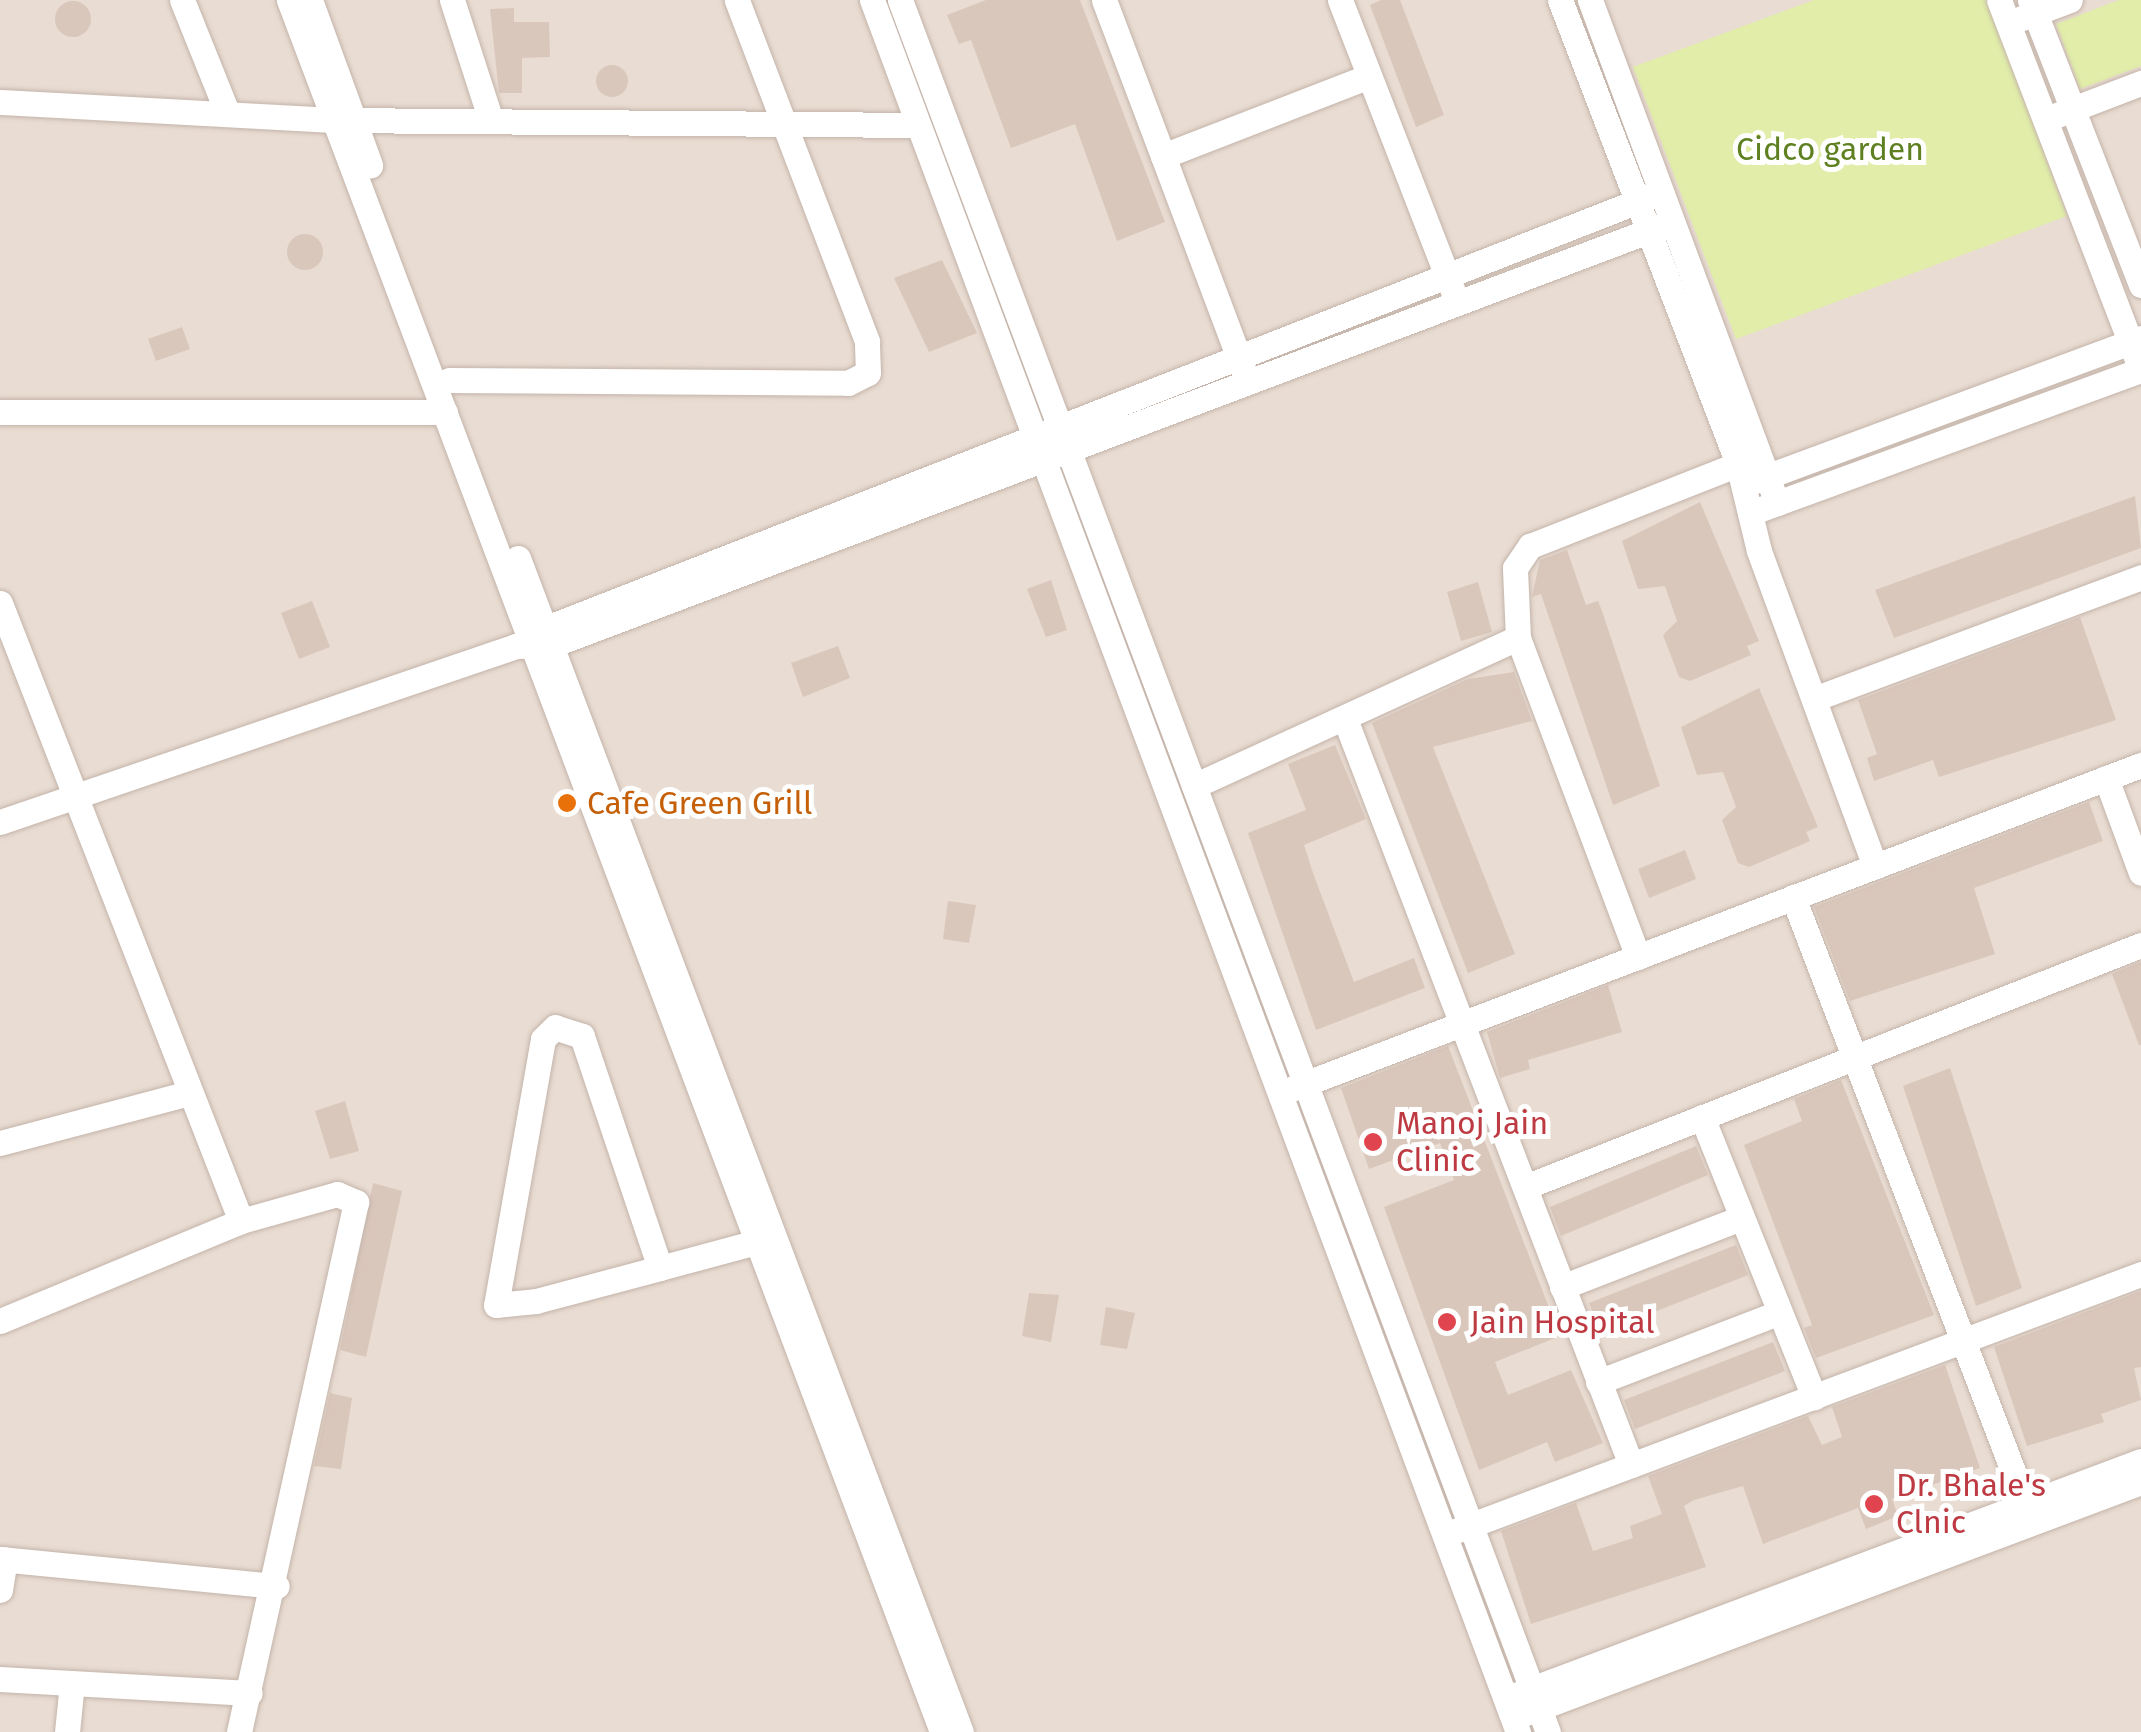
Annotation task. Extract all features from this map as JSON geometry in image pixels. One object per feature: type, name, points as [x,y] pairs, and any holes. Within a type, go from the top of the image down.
[{"type":"street","points":[[180,0],[227,112]]},
{"type":"street","points":[[289,0],[344,120],[449,380],[535,639]]},
{"type":"street","points":[[310,0],[344,120],[445,412],[961,1732]]},
{"type":"street","points":[[452,0],[491,121]]},
{"type":"street","points":[[449,380],[861,381],[866,342],[737,0]]},
{"type":"street","points":[[872,0],[1512,1716],[1539,1710],[2029,1513],[2141,1460]]},
{"type":"street","points":[[900,0],[1539,1710]]},
{"type":"street","points":[[1104,0],[1242,368]]},
{"type":"street","points":[[1340,0],[1457,302]]},
{"type":"street","points":[[1560,0],[1740,474],[1750,513],[1819,697],[1875,866]]},
{"type":"street","points":[[1590,0],[1778,503]]},
{"type":"street","points":[[1750,513],[2141,370],[2136,340],[2004,12],[2070,0]]},
{"type":"street","points":[[2033,6],[2141,284]]},
{"type":"street","points":[[1163,156],[1370,76]]},
{"type":"street","points":[[2045,119],[2141,84]]},
{"type":"street","points":[[0,102],[344,120],[918,124]]},
{"type":"street","points":[[0,822],[535,639],[1242,368],[1447,275],[1661,192]]},
{"type":"street","points":[[1242,368],[1457,302],[1672,222]]},
{"type":"street","points":[[1638,956],[1518,638],[1514,568],[1530,546],[1740,474],[1768,478],[2136,340]]},
{"type":"street","points":[[0,412],[445,412]]},
{"type":"street","points":[[1819,697],[2141,577]]},
{"type":"street","points":[[0,603],[240,1221]]},
{"type":"street","points":[[1194,786],[1518,638]]},
{"type":"street","points":[[1129,691],[1155,682]]},
{"type":"street","points":[[1345,719],[1631,1465]]},
{"type":"street","points":[[1279,1093],[2141,765]]},
{"type":"street","points":[[2106,778],[2141,873]]},
{"type":"street","points":[[1793,897],[2029,1513]]},
{"type":"street","points":[[1524,1187],[2141,945]]},
{"type":"street","points":[[660,1268],[582,1036],[554,1027],[543,1039],[493,1301],[503,1308],[660,1268],[767,1239]]},
{"type":"street","points":[[0,1143],[189,1092]]},
{"type":"street","points":[[1702,1118],[1814,1397]]},
{"type":"street","points":[[0,1321],[240,1221],[337,1194],[358,1208],[277,1586],[240,1732]]},
{"type":"street","points":[[1562,1287],[1742,1218]]},
{"type":"street","points":[[767,1239],[942,1732]]},
{"type":"street","points":[[1444,1536],[2141,1274]]},
{"type":"street","points":[[1598,1382],[1778,1313]]},
{"type":"street","points":[[2029,1513],[2141,1482]]},
{"type":"street","points":[[0,1590],[2,1559],[277,1586]]},
{"type":"street","points":[[0,1679],[250,1694]]},
{"type":"street","points":[[66,1732],[72,1683]]},
{"type":"shaded area","points":[[0,0],[2141,0],[2141,1732],[0,1732]]},
{"type":"green space","name":"Cidco garden","points":[[1814,0],[1988,0],[2067,216],[1736,339],[1633,67]]},
{"type":"green space","points":[[2119,0],[2141,0],[2141,66],[2080,89],[2056,24]]},
{"type":"building","points":[[986,0],[1080,0],[1165,222],[1117,241],[1075,124],[1011,148],[971,40],[959,44],[947,15]]},
{"type":"building","points":[[1381,0],[1400,0],[1444,115],[1416,127],[1370,5]]},
{"type":"building","points":[[73,1],[86,6],[91,19],[86,32],[73,37],[60,32],[55,19],[60,6]]},
{"type":"building","points":[[514,8],[514,22],[549,22],[550,57],[522,58],[522,93],[499,93],[490,9]]},
{"type":"building","points":[[612,65],[624,69],[628,81],[624,93],[612,97],[600,93],[596,81],[600,69]]},
{"type":"building","points":[[305,234],[318,239],[323,252],[318,265],[305,270],[292,265],[287,252],[292,239]]},
{"type":"building","points":[[942,260],[977,333],[929,352],[894,278]]},
{"type":"building","points":[[182,327],[190,349],[156,361],[148,339]]},
{"type":"building","points":[[2135,496],[2141,548],[1894,638],[1875,590]]},
{"type":"building","points":[[1700,502],[1759,641],[1747,646],[1751,655],[1690,681],[1679,677],[1663,635],[1677,621],[1665,586],[1638,589],[1622,541]]},
{"type":"building","points":[[1567,550],[1586,605],[1598,601],[1602,611],[1660,786],[1613,805],[1541,594],[1532,597],[1540,560]]},
{"type":"building","points":[[1051,580],[1067,630],[1046,637],[1027,589]]},
{"type":"building","points":[[1478,582],[1492,632],[1461,641],[1447,592]]},
{"type":"building","points":[[312,601],[330,647],[299,659],[281,613]]},
{"type":"building","points":[[2080,617],[2116,720],[1939,777],[1933,760],[1874,781],[1867,758],[1877,754],[1858,700]]},
{"type":"building","points":[[838,646],[850,678],[803,697],[791,663]]},
{"type":"building","points":[[1514,672],[1532,721],[1433,747],[1515,954],[1468,973],[1372,723],[1468,679]]},
{"type":"building","points":[[1759,688],[1818,827],[1806,832],[1810,841],[1749,867],[1738,863],[1722,820],[1736,807],[1723,772],[1697,775],[1681,727]]},
{"type":"building","points":[[1335,745],[1366,819],[1304,845],[1313,873],[1354,982],[1414,958],[1425,988],[1316,1030],[1248,833],[1306,810],[1288,764]]},
{"type":"building","points":[[2089,802],[2103,841],[1974,888],[1995,954],[1850,1001],[1814,907]]},
{"type":"building","points":[[1685,850],[1696,879],[1649,898],[1638,869]]},
{"type":"building","points":[[948,901],[976,905],[969,943],[943,939]]},
{"type":"building","points":[[2141,962],[2141,1045],[2139,1045],[2112,974]]},
{"type":"building","points":[[1608,985],[1622,1032],[1528,1060],[1530,1069],[1500,1078],[1487,1032]]},
{"type":"building","points":[[1448,1046],[1560,1336],[1495,1362],[1508,1395],[1571,1370],[1603,1443],[1555,1462],[1547,1442],[1479,1470],[1384,1207],[1454,1180],[1447,1160],[1440,1143],[1369,1169],[1341,1088]]},
{"type":"building","points":[[1950,1068],[2022,1288],[1976,1306],[1903,1086]]},
{"type":"building","points":[[1841,1080],[1934,1315],[1816,1358],[1804,1328],[1812,1325],[1744,1145],[1802,1121],[1794,1099]]},
{"type":"building","points":[[345,1101],[359,1151],[330,1159],[315,1111]]},
{"type":"building","points":[[1696,1146],[1708,1175],[1561,1236],[1550,1207]]},
{"type":"building","points":[[373,1183],[402,1191],[366,1357],[340,1350]]},
{"type":"building","points":[[1736,1245],[1748,1275],[1601,1333],[1589,1303]]},
{"type":"building","points":[[2141,1291],[2141,1367],[2134,1368],[2141,1400],[2101,1414],[2104,1422],[2027,1446],[1994,1347]]},
{"type":"building","points":[[1029,1293],[1059,1295],[1051,1342],[1022,1336]]},
{"type":"building","points":[[1106,1307],[1135,1313],[1127,1349],[1100,1345]]},
{"type":"building","points":[[1773,1342],[1785,1371],[1635,1429],[1624,1400]]},
{"type":"building","points":[[1945,1365],[1980,1468],[1892,1499],[1898,1516],[1866,1529],[1858,1508],[1763,1544],[1743,1486],[1694,1500],[1684,1506],[1706,1567],[1531,1624],[1501,1531],[1576,1503],[1593,1551],[1633,1538],[1630,1526],[1662,1514],[1648,1476],[1808,1416],[1822,1445],[1842,1437],[1832,1407]]},
{"type":"building","points":[[330,1393],[352,1398],[341,1469],[314,1466]]},
{"type":"place","name":"Cafe Green Grill","points":[[567,803]]},
{"type":"place","name":"Manoj Jain Clinic","points":[[1373,1142]]},
{"type":"place","name":"Jain Hospital","points":[[1447,1322]]},
{"type":"place","name":"Dr. Bhale's Clnic","points":[[1874,1504]]}]
